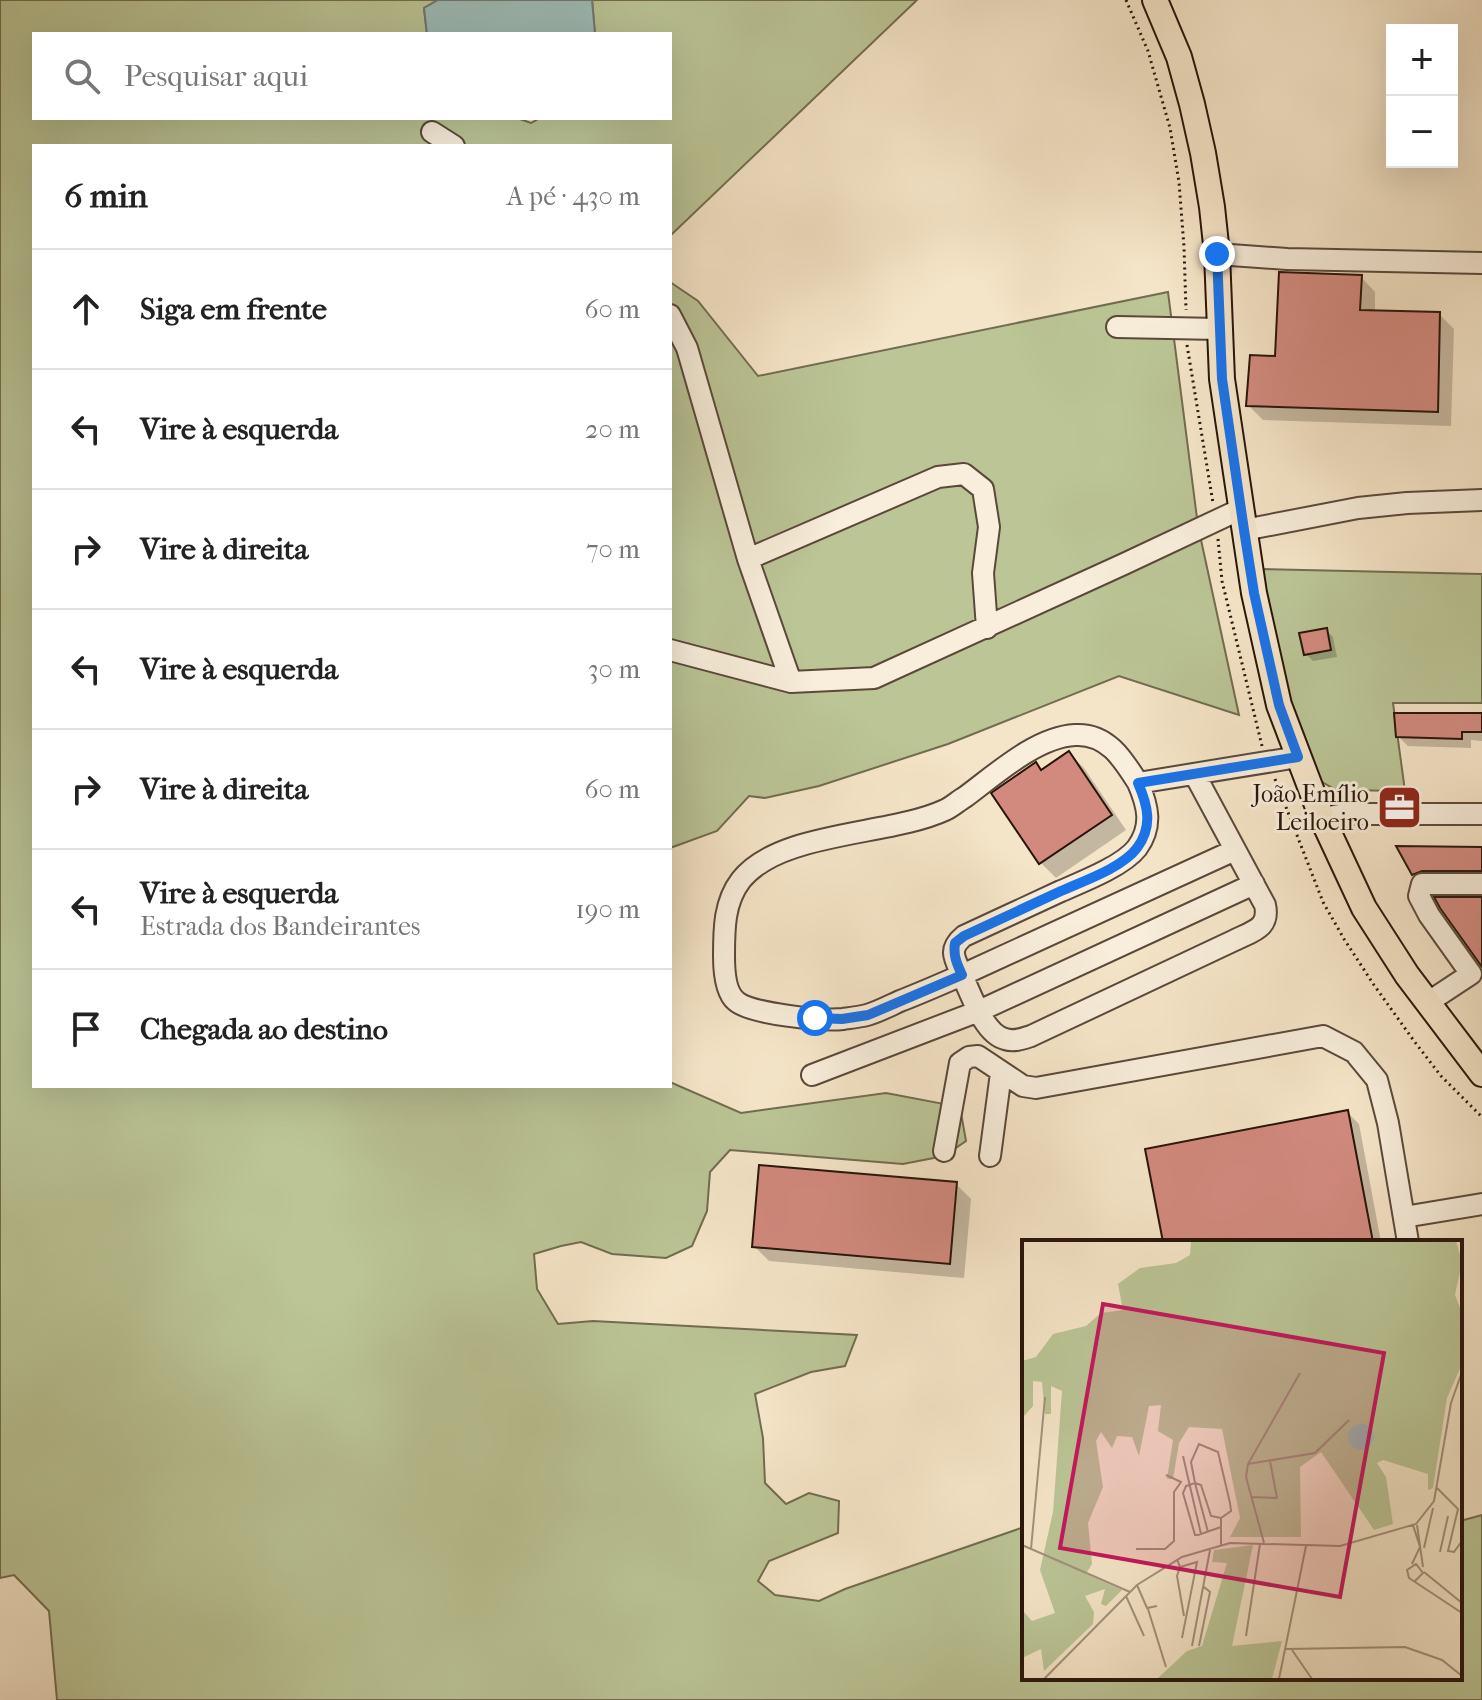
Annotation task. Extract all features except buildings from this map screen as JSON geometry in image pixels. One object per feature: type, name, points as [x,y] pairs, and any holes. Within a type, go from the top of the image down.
[{"type":"main road","points":[[1155,0],[1179,57],[1192,104],[1212,207],[1222,379],[1254,593],[1279,705],[1322,818],[1364,908],[1407,975],[1482,1074]]},
{"type":"street","points":[[432,132],[451,144]]},
{"type":"street","points":[[1217,254],[1287,259],[1482,263]]},
{"type":"street","points":[[672,319],[687,348],[748,559],[791,682]]},
{"type":"street","points":[[1117,327],[1219,329]]},
{"type":"street","points":[[748,559],[938,477],[964,474],[983,489],[989,527],[983,573],[987,628]]},
{"type":"street","points":[[672,651],[791,682],[874,678],[1242,519],[1407,503],[1482,500]]},
{"type":"street","points":[[1195,775],[1265,905],[1265,923],[1045,1030],[1015,1040],[996,1036],[987,1027],[979,1011],[962,975],[955,960],[955,943],[964,936],[1097,875],[1127,858],[1137,848],[1148,819],[1146,801],[1123,759],[1109,745],[1091,736],[1073,735],[1039,745],[947,809],[925,817],[826,838],[779,853],[751,870],[740,881],[728,902],[724,943],[728,991],[735,1001],[758,1011],[842,1019],[868,1015],[962,975],[1235,850]]},
{"type":"street","points":[[1138,783],[1298,757]]},
{"type":"street","points":[[1322,818],[1345,814],[1482,814]]},
{"type":"street","points":[[812,1075],[979,1011],[1254,884]]},
{"type":"street","points":[[1427,1003],[1476,977],[1429,915],[1419,896],[1422,884],[1482,884]]},
{"type":"street","points":[[944,1151],[960,1063],[969,1057],[978,1056],[1023,1086],[1036,1088],[1323,1036],[1354,1052],[1377,1080],[1388,1123],[1408,1240]]},
{"type":"street","points":[[990,1156],[1001,1073]]},
{"type":"street","points":[[1404,1217],[1482,1204]]},
{"type":"green space","points":[[0,0],[438,0],[424,8],[427,32],[32,32],[32,120],[523,120],[531,123],[536,120],[672,120],[672,32],[595,32],[592,0],[917,0],[672,234],[672,144],[32,144],[32,1088],[672,1088],[672,1083],[741,1113],[886,1093],[960,1107],[966,1141],[944,1156],[903,1164],[730,1150],[710,1172],[707,1211],[692,1246],[666,1258],[612,1254],[581,1242],[534,1254],[537,1289],[558,1324],[593,1321],[857,1335],[845,1366],[811,1372],[755,1394],[763,1438],[765,1483],[786,1504],[809,1493],[839,1501],[838,1533],[769,1561],[758,1581],[775,1595],[819,1601],[845,1589],[1022,1528],[1022,1680],[1462,1680],[1462,1520],[1482,1515],[1482,1700],[57,1700],[49,1611],[14,1575],[0,1578]]},
{"type":"green space","points":[[672,283],[698,301],[758,376],[1168,292],[1198,526],[1239,715],[1119,676],[948,744],[819,786],[765,798],[749,796],[717,831],[672,847]]},
{"type":"green space","points":[[1262,569],[1482,574],[1482,703],[1393,703],[1405,791],[1336,790],[1317,779],[1294,716],[1282,671]]},
{"type":"water","points":[[438,0],[592,0],[595,32],[427,32],[424,8]]},
{"type":"place","name":"João Emílio Leiloeiro","points":[[1400,808]]},
{"type":"route","points":[[815,1018],[842,1019],[868,1015],[962,975],[954,951],[955,943],[964,936],[1127,858],[1137,848],[1148,819],[1146,801],[1138,783],[1298,757],[1279,705],[1254,593],[1222,379],[1217,254]]}]
